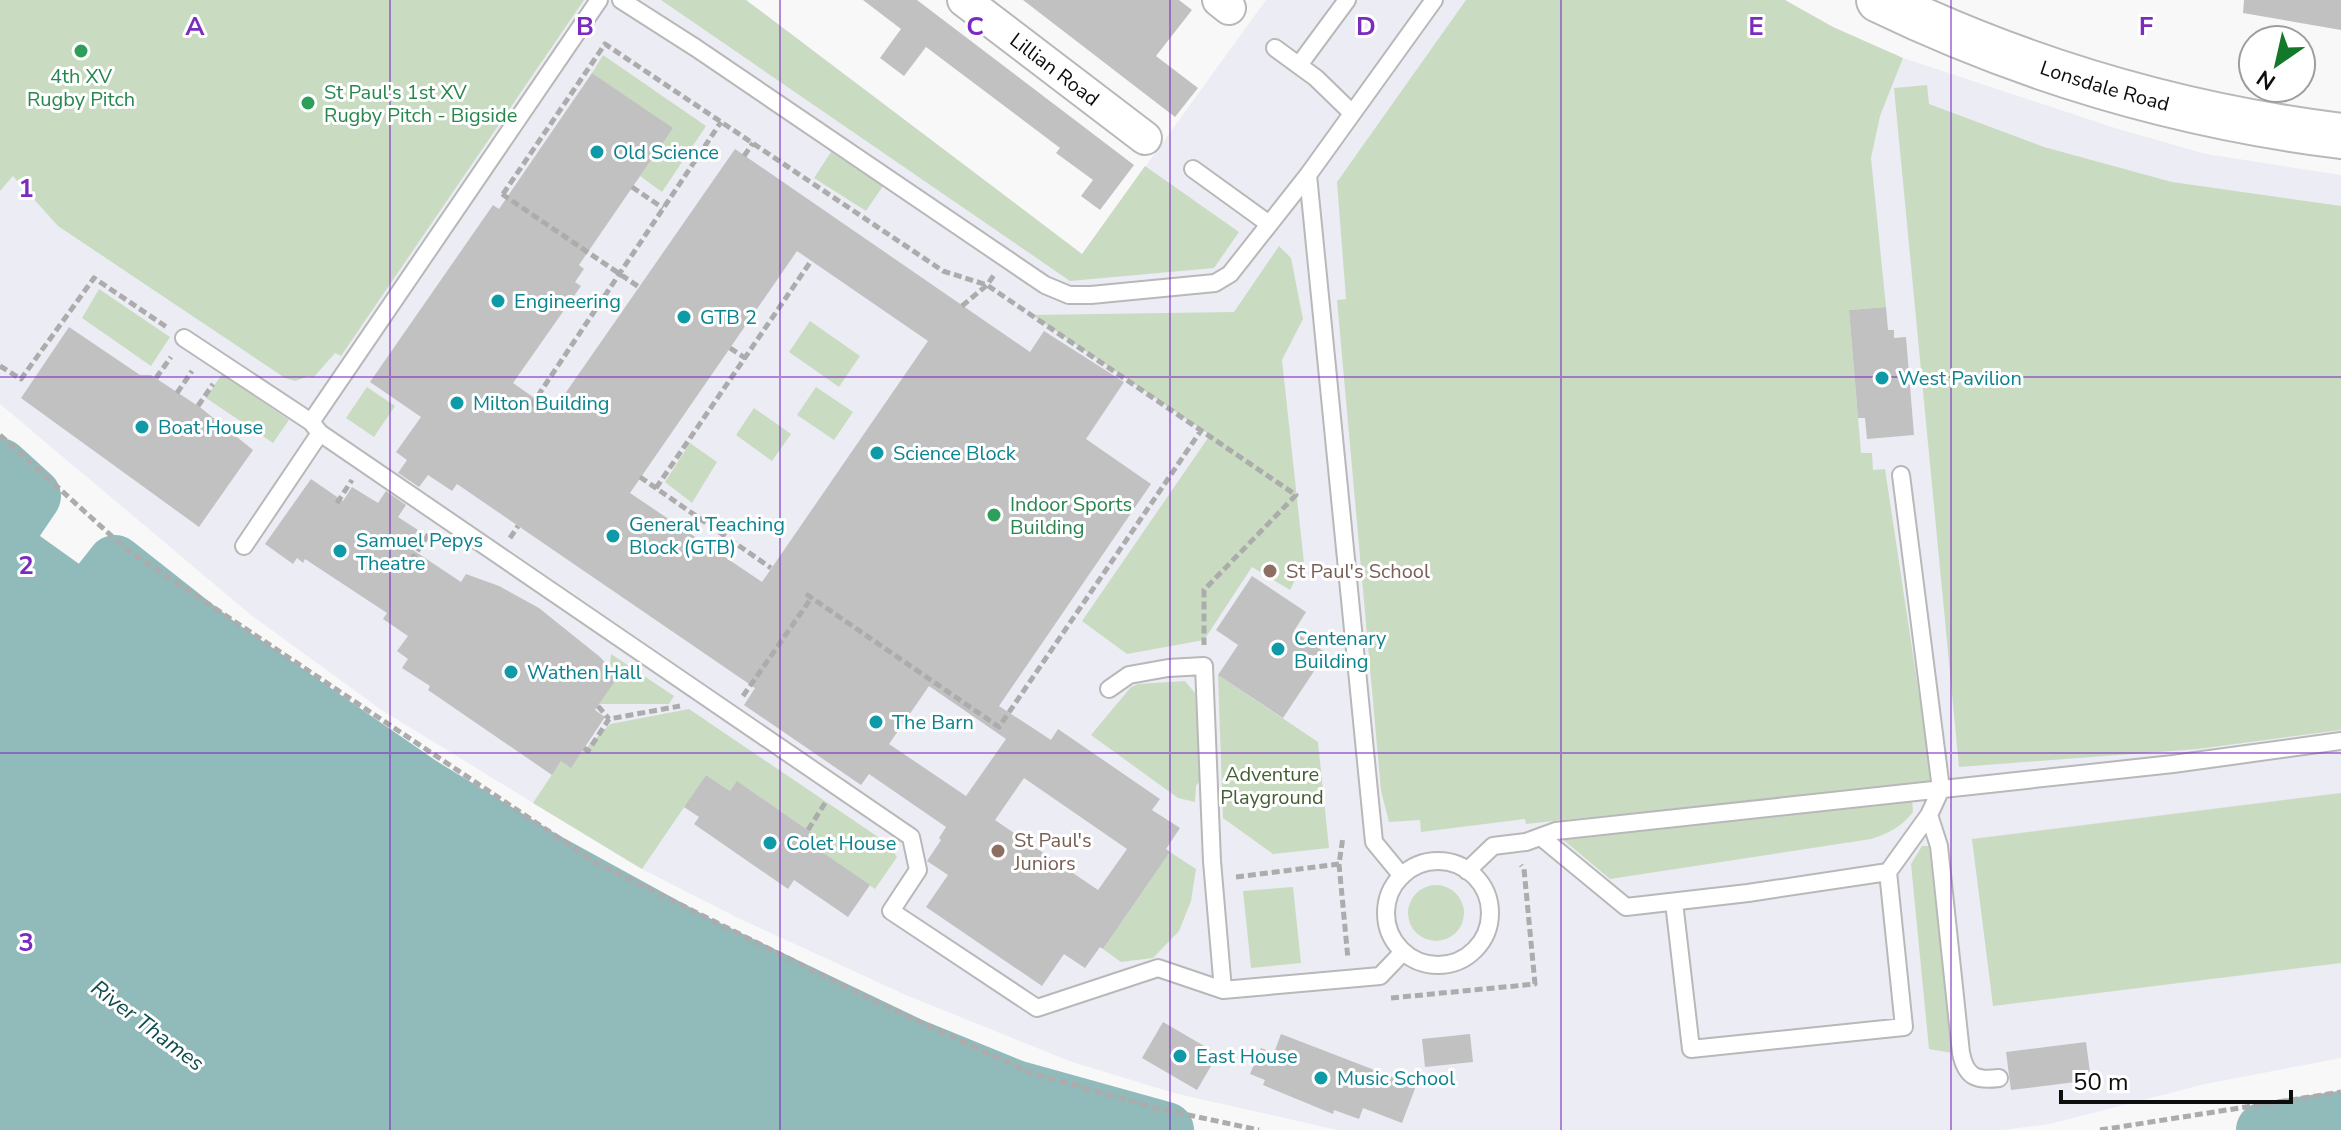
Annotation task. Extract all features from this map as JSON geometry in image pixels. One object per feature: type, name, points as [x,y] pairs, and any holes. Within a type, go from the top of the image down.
[{"type":"main road","name":"Lonsdale Road","points":[[1879,0],[1941,30],[2131,96],[2269,127],[2341,136]]},
{"type":"street","name":"Lillian Road","points":[[964,0],[1145,138]]},
{"type":"lane","points":[[244,546],[316,428],[478,178],[599,0]]},
{"type":"lane","points":[[621,0],[1045,285],[1069,295],[1215,283],[1235,268],[1308,175],[1434,0]]},
{"type":"lane","points":[[1299,65],[1347,0]]},
{"type":"lane","points":[[1275,48],[1299,65],[1352,113]]},
{"type":"lane","points":[[1193,169],[1269,224]]},
{"type":"lane","points":[[1308,175],[1374,842],[1402,876]]},
{"type":"lane","points":[[184,338],[911,837],[918,870],[891,911],[1037,1008],[1158,968],[1223,990],[1380,976],[1403,952]]},
{"type":"lane","points":[[1674,902],[1691,1049],[1904,1027],[1888,872],[1929,815],[1941,789],[1901,475]]},
{"type":"lane","points":[[1109,689],[1129,675],[1204,666],[1212,861],[1223,990]]},
{"type":"lane","points":[[1467,871],[1493,846],[1526,842],[1556,831],[2173,764],[2341,741]]},
{"type":"lane","points":[[1929,815],[1939,846],[1963,1062],[1974,1077],[1983,1080],[1999,1078]]},
{"type":"lane","points":[[1541,837],[1626,907],[1888,872]]},
{"type":"lane","points":[[1433,861],[1451,863],[1467,871],[1479,882],[1487,897],[1490,914],[1479,946],[1451,964],[1434,966],[1417,961],[1403,952],[1392,939],[1386,906],[1391,889],[1402,876],[1416,866],[1433,861]]},
{"type":"path","points":[[503,194],[568,104],[605,44],[943,271],[987,285],[1090,357],[1202,429],[1296,495],[1204,590],[1204,666]]},
{"type":"path","points":[[531,406],[721,122]]},
{"type":"path","points":[[744,156],[753,143]]},
{"type":"path","points":[[478,178],[639,287]]},
{"type":"path","points":[[632,187],[663,208]]},
{"type":"path","points":[[962,306],[987,285],[1007,258]]},
{"type":"path","points":[[656,488],[811,261]]},
{"type":"path","points":[[0,366],[21,379],[94,278],[184,338]]},
{"type":"path","points":[[730,348],[745,358]]},
{"type":"path","points":[[732,714],[809,596],[999,727],[1202,429]]},
{"type":"path","points":[[0,435],[126,549],[595,862],[872,1000],[1031,1073],[1156,1108],[1259,1130]]},
{"type":"path","points":[[640,477],[771,568]]},
{"type":"path","points":[[404,571],[441,516]]},
{"type":"path","points":[[584,748],[588,751],[609,719],[679,707],[693,688]]},
{"type":"path","points":[[598,706],[609,719]]},
{"type":"path","points":[[1343,837],[1339,864],[1352,1002],[1535,984],[1524,869],[1516,858]]},
{"type":"path","points":[[1236,877],[1339,864]]},
{"type":"path","points":[[2100,1130],[2341,1092]]},
{"type":"shaded area","name":"St Paul's School","points":[[0,0],[746,0],[1082,254],[1266,0],[1785,0],[1833,27],[1903,58],[2115,128],[2206,154],[2341,175],[2341,1058],[2205,1084],[2050,1124],[2003,1130],[1337,1130],[1174,1093],[1072,1062],[908,996],[738,918],[636,866],[380,709],[251,615],[0,404]]},
{"type":"green space","name":"St Paul's 1st XV Rugby Pitch - Bigside","points":[[0,0],[584,0],[341,356],[335,353],[313,378],[309,376],[295,381],[285,378],[58,226],[13,176],[0,191]]},
{"type":"green space","points":[[661,0],[746,0],[1082,254],[1145,166],[1239,232],[1214,268],[1070,281]]},
{"type":"green space","points":[[1466,0],[1785,0],[1833,27],[1903,58],[1880,116],[1871,158],[1886,307],[1849,310],[1861,453],[1872,453],[1873,470],[1885,469],[1932,781],[1526,824],[1525,819],[1421,832],[1420,820],[1389,822],[1381,791],[1337,300],[1346,299],[1337,182]]},
{"type":"green space","points":[[603,55],[706,126],[662,192],[640,176],[672,128],[592,73]]},
{"type":"green space","points":[[1927,85],[1929,104],[2044,147],[2172,182],[2341,206],[2341,730],[2198,749],[1959,767],[1894,88]]},
{"type":"green space","points":[[831,152],[883,186],[866,211],[814,178]]},
{"type":"green space","points":[[1279,246],[1291,258],[1303,319],[1282,360],[1304,563],[1290,590],[1252,567],[1204,640],[1127,654],[1082,621],[1210,435],[1032,315],[1234,312]]},
{"type":"green space","points":[[99,289],[170,337],[151,366],[82,318]]},
{"type":"green space","points":[[810,321],[860,356],[839,387],[789,352]]},
{"type":"green space","points":[[222,374],[289,420],[273,443],[206,398]]},
{"type":"green space","points":[[367,387],[395,406],[374,437],[346,418]]},
{"type":"green space","points":[[816,387],[853,412],[834,440],[797,415]]},
{"type":"green space","points":[[754,408],[791,434],[772,461],[736,435]]},
{"type":"green space","points":[[690,443],[717,462],[692,503],[665,482]]},
{"type":"green space","points":[[611,654],[674,696],[669,704],[599,704],[618,677],[624,679],[610,665]]},
{"type":"green space","name":"Adventure Playground","points":[[1218,675],[1318,742],[1329,848],[1273,854],[1223,818]]},
{"type":"green space","points":[[1185,681],[1195,693],[1201,779],[1196,786],[1195,802],[1178,798],[1091,735],[1131,687]]},
{"type":"green space","points":[[689,709],[887,843],[897,857],[875,889],[815,847],[820,838],[738,782],[730,791],[706,775],[642,869],[533,803],[561,761],[581,753],[610,724]]},
{"type":"green space","points":[[2341,793],[2341,963],[1993,1006],[1972,839]]},
{"type":"green space","points":[[1912,799],[1913,812],[1904,822],[1871,839],[1610,879],[1561,838]]},
{"type":"green space","points":[[1922,846],[1929,846],[1952,1053],[1929,1049],[1911,864]]},
{"type":"green space","points":[[1170,852],[1196,869],[1191,901],[1179,931],[1153,958],[1121,962],[1103,949]]},
{"type":"green space","points":[[1436,885],[1456,893],[1464,913],[1456,933],[1436,941],[1416,933],[1408,913],[1416,893]]},
{"type":"green space","points":[[1293,887],[1301,963],[1251,968],[1243,891]]},
{"type":"water","name":"River Thames","points":[[0,466],[33,496],[19,521],[96,576],[106,574],[115,563],[219,645],[422,785],[535,854],[697,943],[912,1046],[1015,1088],[1166,1130],[0,1130]]},
{"type":"water","points":[[2341,1119],[2341,1130],[2264,1130]]},
{"type":"building","points":[[863,0],[917,0],[1134,165],[1100,210],[1081,196],[1093,180],[1056,153],[1060,148],[926,47],[904,76],[880,58],[901,29]]},
{"type":"building","points":[[1023,0],[1179,0],[1192,10],[1156,56],[1198,88],[1175,117]]},
{"type":"building","points":[[2244,0],[2341,0],[2341,30],[2317,24],[2243,13]]},
{"type":"building","points":[[592,73],[673,128],[579,265],[584,269],[575,282],[581,286],[513,383],[553,411],[735,149],[1030,352],[1044,331],[1124,382],[1086,439],[1151,484],[999,706],[1051,740],[1058,729],[1160,799],[1152,810],[1180,828],[1166,849],[1170,852],[1103,949],[1100,947],[1085,968],[1064,954],[1042,986],[926,907],[948,875],[927,861],[946,827],[869,774],[861,785],[744,705],[755,688],[457,484],[452,491],[428,475],[419,487],[398,473],[407,460],[396,452],[421,417],[370,382],[493,205],[499,209]],"holes":[[[797,251],[928,341],[762,582],[630,493]],[[929,686],[1006,739],[966,796],[889,744]],[[1024,778],[1127,849],[1098,890],[995,820]]]},
{"type":"building","name":"West Pavilion","points":[[1886,307],[1888,330],[1894,330],[1894,338],[1906,337],[1914,435],[1867,439],[1865,418],[1858,418],[1849,310]]},
{"type":"building","name":"Boat House","points":[[69,327],[140,375],[151,375],[201,408],[253,450],[199,527],[21,398]]},
{"type":"building","name":"Wathen Hall","points":[[311,479],[343,501],[352,487],[378,503],[386,491],[406,505],[398,517],[418,530],[407,546],[461,582],[466,574],[499,586],[539,608],[600,657],[618,677],[595,710],[605,717],[571,768],[561,761],[552,775],[428,690],[430,686],[402,668],[408,659],[397,651],[408,636],[383,619],[387,613],[305,559],[303,563],[297,558],[293,564],[265,544]]},
{"type":"building","name":"Centenary Building","points":[[1252,576],[1306,612],[1294,631],[1326,653],[1283,718],[1218,675],[1238,645],[1216,630]]},
{"type":"building","name":"Colet House","points":[[706,775],[730,791],[737,781],[821,839],[815,847],[870,885],[848,917],[794,880],[788,889],[694,824],[699,817],[684,807]]},
{"type":"building","name":"East House","points":[[1163,1022],[1218,1054],[1197,1090],[1142,1058]]},
{"type":"building","name":"Music School","points":[[1281,1034],[1416,1086],[1402,1123],[1363,1108],[1359,1119],[1334,1110],[1333,1114],[1263,1085],[1265,1080],[1250,1074],[1261,1048],[1274,1053]]},
{"type":"building","points":[[1470,1034],[1473,1062],[1425,1067],[1422,1039]]},
{"type":"building","points":[[2086,1042],[2091,1080],[2011,1090],[2006,1052]]},
{"type":"waterway","points":[[0,466],[33,496],[0,545]]},
{"type":"waterway","points":[[0,625],[40,658],[115,563],[219,645],[422,785],[535,854],[697,943],[912,1046],[1015,1088],[1166,1130]]},
{"type":"waterway","points":[[2264,1130],[2341,1119]]},
{"type":"place","name":"4th XV Rugby Pitch","points":[[81,51]]},
{"type":"place","name":"St Paul's 1st XV Rugby Pitch - Bigside","points":[[308,103]]},
{"type":"place","name":"Old Science","points":[[597,152]]},
{"type":"place","name":"Engineering","points":[[498,301]]},
{"type":"place","name":"GTB 2","points":[[684,317]]},
{"type":"place","name":"West Pavilion","points":[[1882,378]]},
{"type":"place","name":"Milton Building","points":[[457,403]]},
{"type":"place","name":"Boat House","points":[[142,427]]},
{"type":"place","name":"Science Block","points":[[877,453]]},
{"type":"place","name":"Indoor Sports Building","points":[[994,515]]},
{"type":"place","name":"General Teaching Block (GTB)","points":[[613,536]]},
{"type":"place","name":"Samuel Pepys Theatre","points":[[340,551]]},
{"type":"place","name":"St Paul's School","points":[[1270,571]]},
{"type":"place","name":"Centenary Building","points":[[1278,649]]},
{"type":"place","name":"Wathen Hall","points":[[511,672]]},
{"type":"place","name":"The Barn","points":[[876,722]]},
{"type":"place","name":"Colet House","points":[[770,843]]},
{"type":"place","name":"St Paul's Juniors","points":[[998,851]]},
{"type":"place","name":"East House","points":[[1180,1056]]},
{"type":"place","name":"Music School","points":[[1321,1078]]}]
